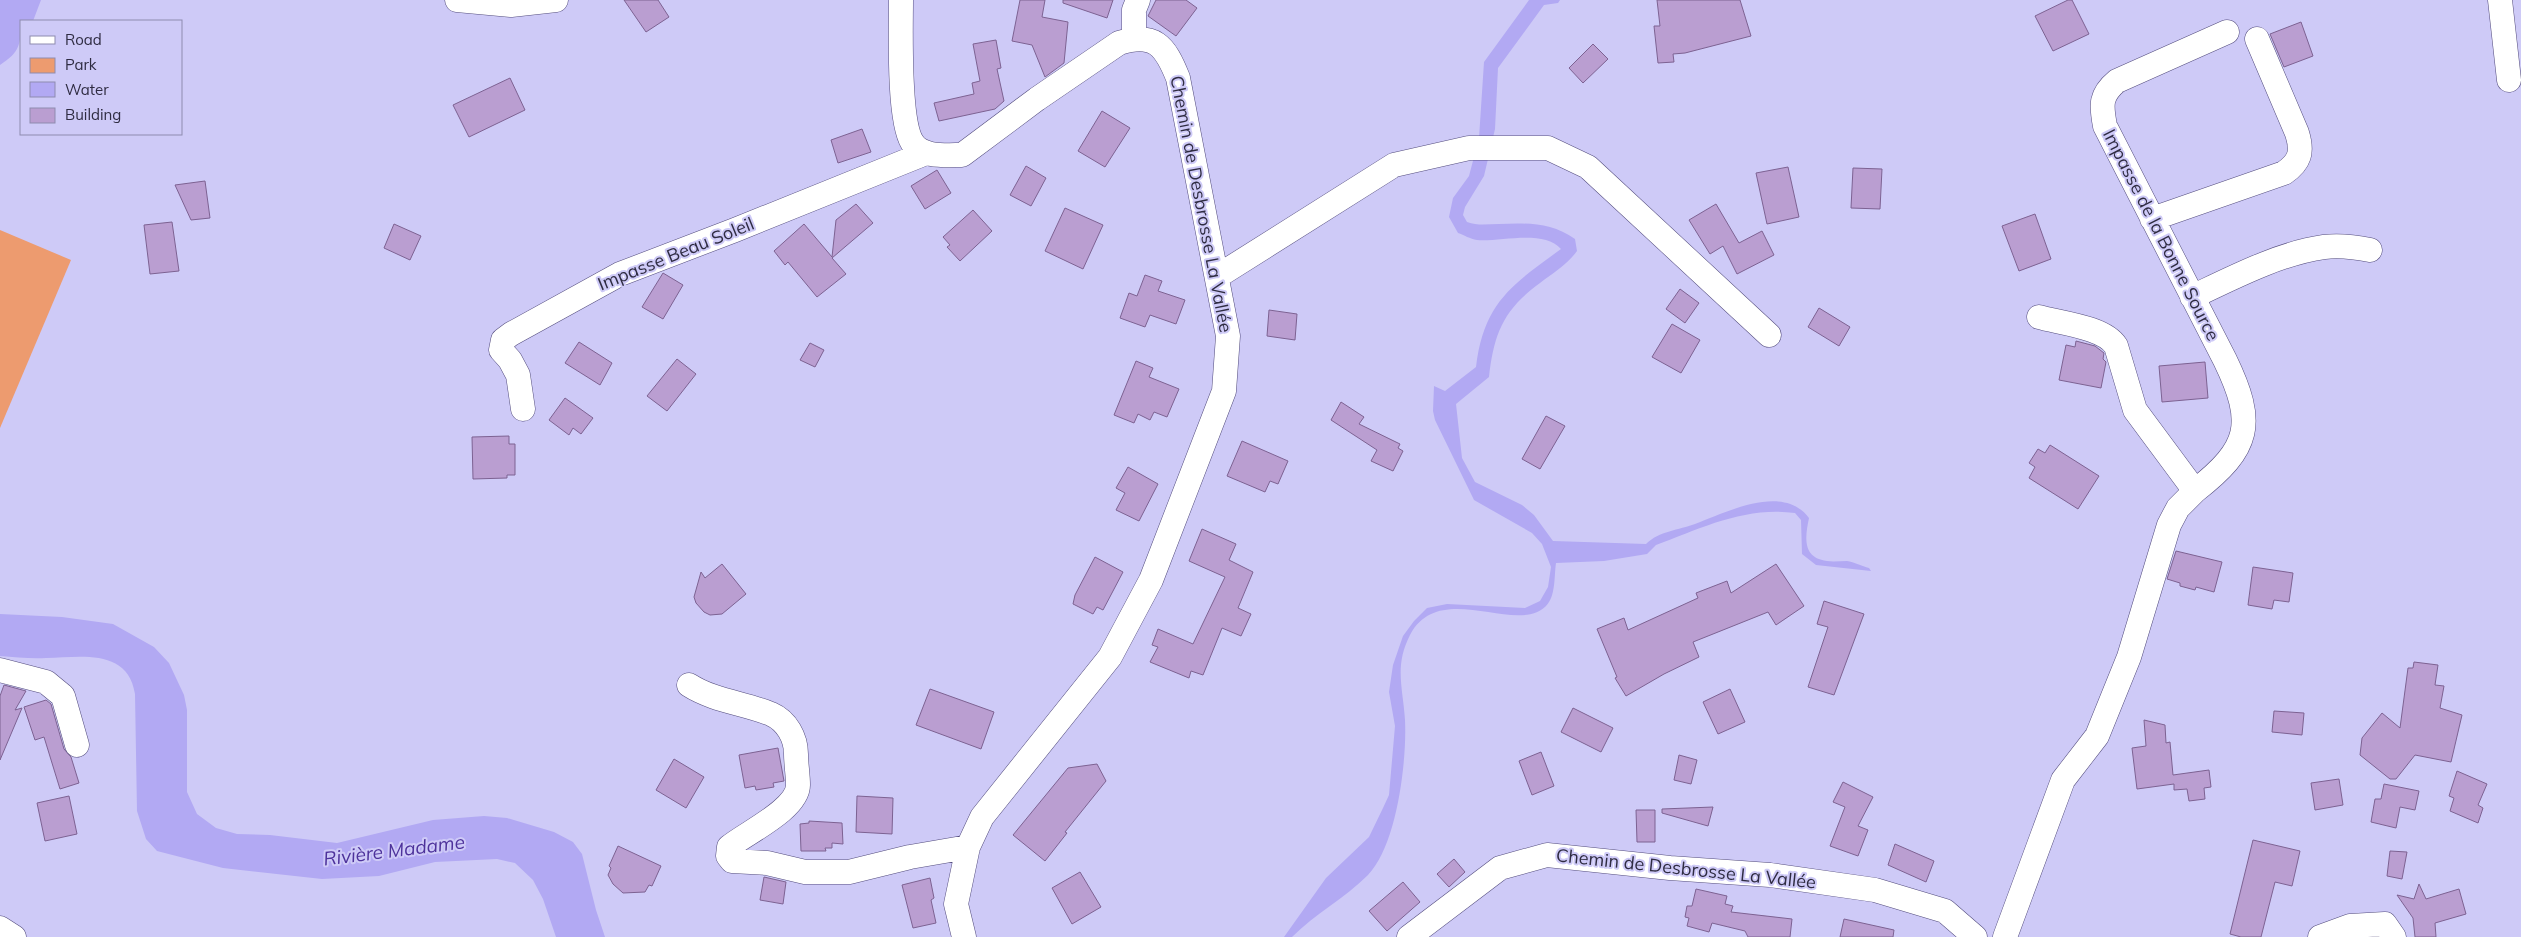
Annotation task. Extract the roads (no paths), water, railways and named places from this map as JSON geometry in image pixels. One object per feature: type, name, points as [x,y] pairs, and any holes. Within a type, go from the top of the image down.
[{"type":"street","points":[[457,0],[511,5],[556,0]]},
{"type":"street","points":[[901,0],[904,113],[912,143],[926,153],[962,155],[1101,53],[1118,43],[1134,38],[1134,10],[1138,0]]},
{"type":"street","points":[[2500,0],[2509,80]]},
{"type":"street","name":"Impasse de la Bonne Source","points":[[2006,937],[2063,780],[2097,736],[2129,657],[2169,525],[2178,508],[2232,459],[2242,436],[2243,420],[2236,381],[2105,126],[2102,113],[2107,89],[2117,80],[2227,32]]},
{"type":"street","name":"Chemin de Desbrosse La Vallée","points":[[964,937],[956,904],[968,848],[982,816],[1110,657],[1151,580],[1224,391],[1228,336],[1218,276],[1178,78],[1170,57],[1157,43],[1146,38],[1134,38]]},
{"type":"street","points":[[2152,219],[2284,173],[2295,166],[2300,156],[2301,145],[2257,39]]},
{"type":"street","points":[[1218,276],[1394,165],[1469,148],[1548,148],[1588,167],[1769,335]]},
{"type":"street","name":"Impasse Beau Soleil","points":[[522,409],[515,367],[501,350],[503,340],[511,334],[620,274],[926,153]]},
{"type":"street","points":[[2192,296],[2240,274],[2306,250],[2344,246],[2370,250]]},
{"type":"street","points":[[2039,317],[2098,332],[2111,338],[2116,346],[2135,410],[2196,491]]},
{"type":"street","points":[[0,670],[46,682],[63,696],[77,746]]},
{"type":"street","points":[[689,685],[703,694],[773,715],[789,729],[796,745],[798,786],[792,801],[758,829],[729,847],[728,856],[732,861],[767,863],[805,872],[849,872],[910,857],[968,848]]},
{"type":"street","name":"Chemin de Desbrosse La Vallée","points":[[1409,937],[1500,868],[1547,856],[1770,876],[1875,890],[1945,911],[1975,937]]},
{"type":"street","points":[[2320,937],[2350,926],[2385,924],[2394,937]]},
{"type":"street","points":[[0,928],[14,937]]},
{"type":"water","points":[[0,0],[41,0],[33,20],[20,20],[20,42],[18,47],[12,56],[0,65]]},
{"type":"water","points":[[1529,0],[1560,0],[1558,3],[1544,5],[1498,68],[1495,129],[1484,176],[1465,207],[1463,215],[1467,222],[1475,224],[1529,224],[1557,229],[1575,239],[1577,251],[1564,265],[1527,293],[1509,313],[1498,335],[1489,377],[1456,404],[1462,458],[1475,482],[1522,505],[1534,515],[1553,541],[1646,544],[1657,536],[1754,503],[1785,502],[1798,508],[1809,518],[1806,539],[1809,551],[1813,556],[1827,561],[1847,561],[1869,568],[1871,571],[1816,565],[1802,554],[1801,520],[1795,513],[1759,513],[1724,520],[1690,532],[1656,545],[1647,554],[1604,561],[1556,563],[1554,586],[1549,602],[1533,614],[1498,614],[1458,609],[1440,611],[1423,619],[1410,635],[1402,657],[1401,677],[1405,720],[1404,757],[1398,802],[1386,844],[1378,861],[1368,875],[1292,937],[1284,937],[1326,878],[1369,837],[1389,795],[1395,726],[1389,692],[1393,665],[1403,636],[1414,621],[1427,608],[1447,604],[1525,608],[1540,601],[1548,587],[1551,567],[1542,544],[1532,533],[1474,500],[1435,420],[1433,411],[1434,386],[1445,391],[1476,367],[1486,326],[1493,311],[1503,297],[1528,273],[1561,249],[1544,239],[1474,239],[1458,233],[1449,217],[1453,198],[1469,176],[1479,138],[1484,62]]},
{"type":"water","name":"Rivière Madame","points":[[0,614],[62,617],[113,624],[154,647],[169,663],[184,695],[187,710],[187,792],[197,814],[216,828],[237,834],[270,835],[337,843],[433,820],[484,816],[507,818],[554,832],[573,842],[582,854],[605,937],[556,937],[543,899],[533,880],[515,863],[497,859],[435,862],[379,876],[322,879],[223,868],[157,851],[146,839],[137,811],[135,694],[131,679],[123,669],[113,662],[101,658],[0,656]]}]
